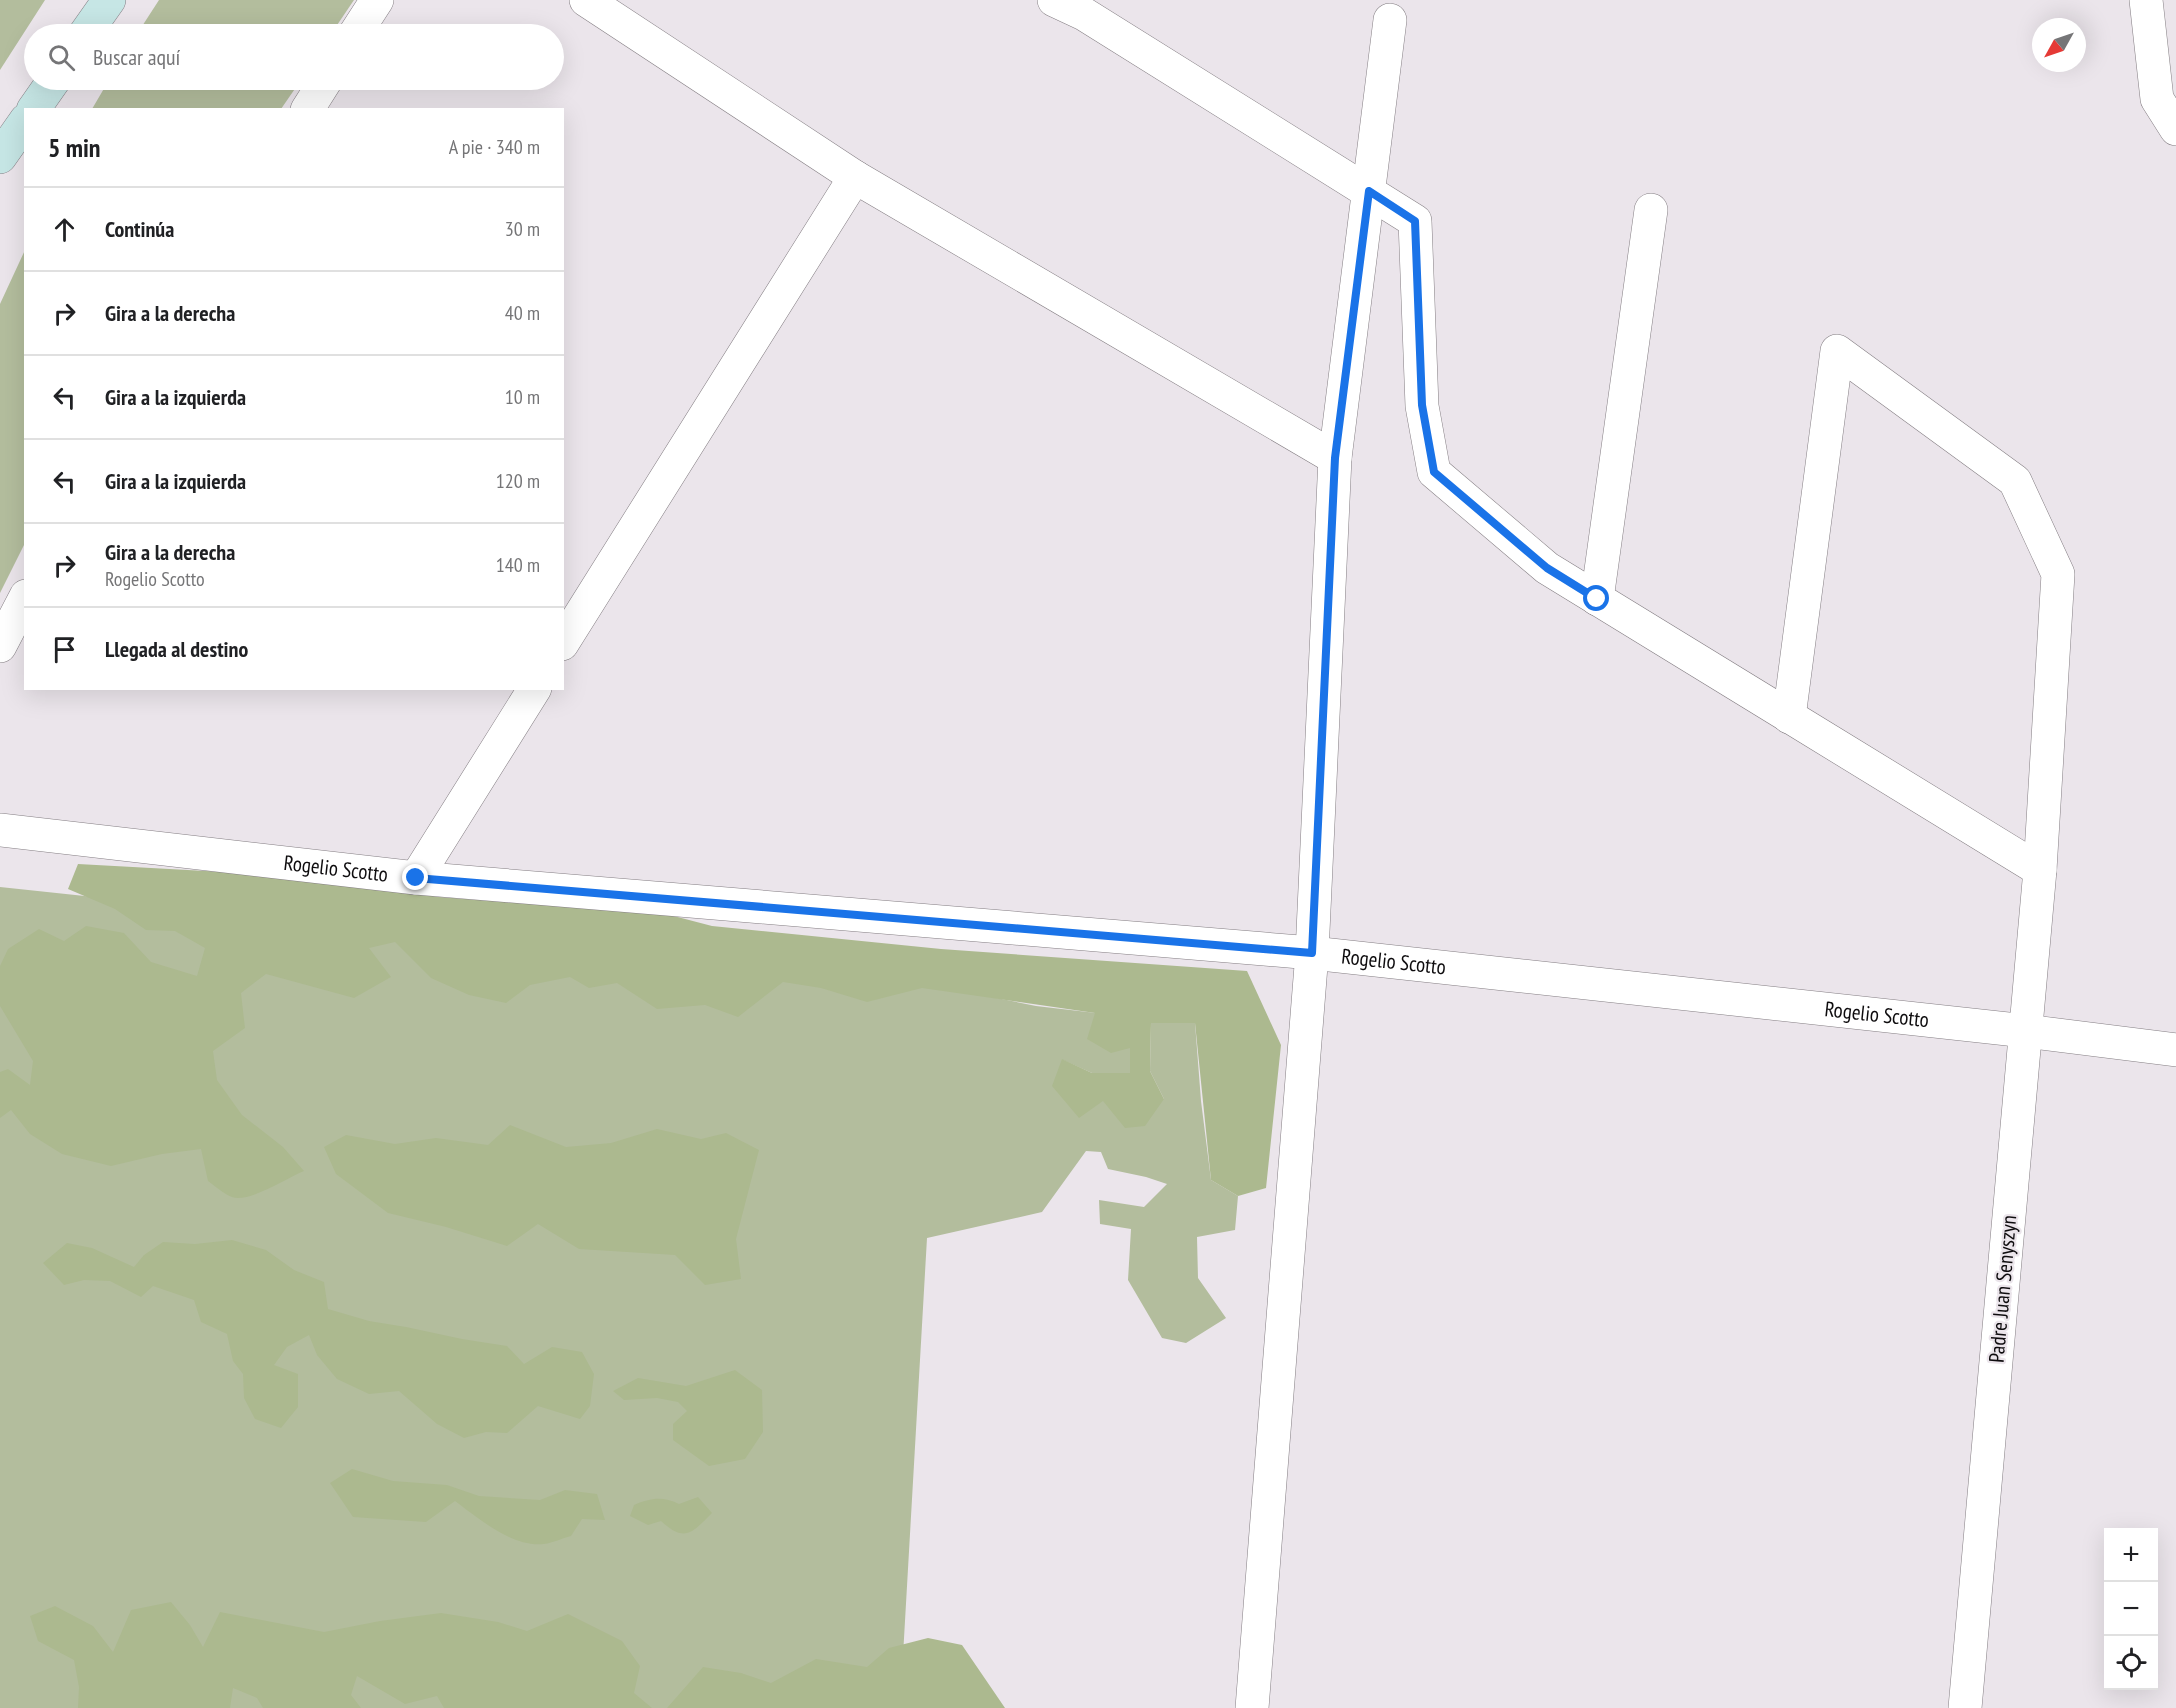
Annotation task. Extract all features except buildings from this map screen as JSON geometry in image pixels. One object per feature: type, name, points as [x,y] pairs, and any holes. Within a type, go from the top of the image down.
[{"type":"main road","points":[[92,24],[109,0]]},
{"type":"main road","points":[[34,108],[47,90]]},
{"type":"main road","points":[[0,157],[24,123]]},
{"type":"street","points":[[361,24],[377,0]]},
{"type":"street","points":[[586,0],[855,177],[1335,458]]},
{"type":"street","points":[[1054,0],[1084,14],[1415,221],[1422,405],[1434,472],[1547,568],[2040,870]]},
{"type":"street","points":[[2146,0],[2157,99],[2176,129]]},
{"type":"street","points":[[1252,1708],[1312,953],[1335,458],[1390,20]]},
{"type":"street","points":[[308,108],[320,90]]},
{"type":"street","points":[[564,641],[855,177]]},
{"type":"street","points":[[1597,599],[1651,210]]},
{"type":"street","name":"Padre Juan Senyszyn","points":[[1790,717],[1838,351],[2015,482],[2058,573],[2040,870],[1965,1708]]},
{"type":"street","points":[[0,646],[24,600]]},
{"type":"street","points":[[416,878],[534,690]]},
{"type":"street","name":"Rogelio Scotto","points":[[0,830],[416,878],[1312,953],[2026,1031],[2176,1050]]},
{"type":"green space","points":[[0,0],[45,0],[30,24],[24,24],[24,33],[0,70]]},
{"type":"green space","points":[[159,0],[354,0],[338,24],[143,24]]},
{"type":"green space","points":[[103,90],[294,90],[282,108],[93,108]]},
{"type":"green space","points":[[24,252],[24,545],[0,593],[0,304]]},
{"type":"green space","points":[[78,864],[345,881],[439,897],[666,914],[712,926],[941,949],[1247,971],[1281,1045],[1266,1188],[1238,1196],[1211,1180],[1195,1023],[1151,1023],[1150,1071],[1164,1099],[1145,1126],[1125,1128],[1103,1101],[1079,1118],[1052,1086],[1062,1059],[1092,1073],[1130,1073],[1130,1048],[1111,1053],[1087,1039],[1095,1013],[922,988],[867,1002],[821,988],[783,982],[738,1017],[705,1005],[657,1009],[617,983],[589,988],[570,977],[530,985],[506,1003],[469,995],[431,978],[395,942],[369,948],[391,977],[354,998],[266,974],[241,993],[245,1028],[213,1051],[217,1080],[242,1115],[283,1147],[304,1171],[268,1189],[239,1198],[229,1196],[208,1181],[201,1149],[162,1154],[111,1166],[62,1154],[30,1134],[11,1110],[0,1118],[0,1072],[8,1069],[30,1085],[33,1061],[0,1006],[0,966],[8,949],[39,929],[64,941],[86,926],[124,933],[151,962],[197,976],[205,948],[175,931],[146,930],[115,909],[68,889]]},
{"type":"green space","points":[[0,887],[942,987],[1036,1006],[1096,1013],[1130,1048],[1130,1073],[1092,1073],[1063,1060],[1103,1101],[1164,1099],[1150,1071],[1151,1023],[1195,1023],[1201,1101],[1211,1180],[1238,1196],[1235,1230],[1197,1237],[1198,1278],[1226,1318],[1186,1343],[1162,1338],[1128,1280],[1131,1229],[1100,1224],[1099,1200],[1144,1207],[1167,1184],[1108,1169],[1101,1152],[1086,1151],[1042,1212],[927,1238],[900,1708],[0,1708]]},
{"type":"green space","points":[[510,1125],[566,1147],[611,1143],[657,1129],[701,1139],[726,1133],[759,1150],[736,1239],[741,1279],[705,1285],[675,1255],[579,1249],[538,1224],[507,1246],[446,1227],[388,1213],[336,1174],[324,1147],[346,1135],[395,1144],[436,1138],[488,1145]]},
{"type":"green space","points":[[232,1240],[266,1250],[294,1270],[324,1282],[328,1309],[369,1321],[507,1346],[524,1364],[552,1347],[582,1352],[594,1374],[590,1406],[580,1419],[538,1406],[507,1433],[486,1432],[464,1438],[437,1424],[399,1391],[369,1394],[337,1379],[317,1355],[309,1335],[287,1347],[274,1365],[298,1374],[298,1407],[281,1428],[255,1419],[244,1398],[243,1374],[233,1361],[227,1334],[201,1322],[194,1300],[153,1286],[141,1297],[110,1281],[84,1280],[64,1285],[43,1263],[67,1243],[92,1248],[134,1267],[144,1255],[163,1242],[195,1244]]},
{"type":"green space","points":[[735,1370],[762,1390],[763,1432],[745,1459],[709,1466],[673,1440],[673,1424],[687,1411],[678,1402],[657,1398],[624,1400],[613,1391],[638,1378],[686,1386]]},
{"type":"green space","points":[[352,1469],[393,1481],[447,1485],[479,1496],[540,1500],[565,1490],[597,1494],[605,1520],[582,1519],[571,1536],[547,1543],[532,1544],[508,1537],[455,1501],[426,1522],[353,1517],[330,1483]]},
{"type":"green space","points":[[698,1497],[712,1513],[688,1533],[676,1532],[661,1521],[648,1525],[630,1516],[634,1505],[646,1501],[662,1499],[679,1504]]},
{"type":"green space","points":[[171,1602],[190,1625],[203,1647],[220,1612],[324,1632],[380,1621],[441,1613],[498,1622],[527,1631],[568,1614],[622,1641],[640,1666],[634,1693],[652,1708],[444,1708],[437,1696],[405,1704],[357,1676],[351,1695],[361,1708],[263,1708],[257,1698],[233,1688],[230,1708],[78,1708],[79,1687],[74,1660],[38,1641],[30,1616],[55,1606],[93,1626],[113,1652],[131,1610]]},
{"type":"green space","points":[[928,1638],[962,1645],[1005,1708],[667,1708],[703,1667],[741,1673],[771,1683],[816,1659],[867,1667],[889,1648]]},
{"type":"route","points":[[416,878],[1312,953],[1335,458],[1369,191],[1415,221],[1422,405],[1434,472],[1547,568],[1597,599]]}]
